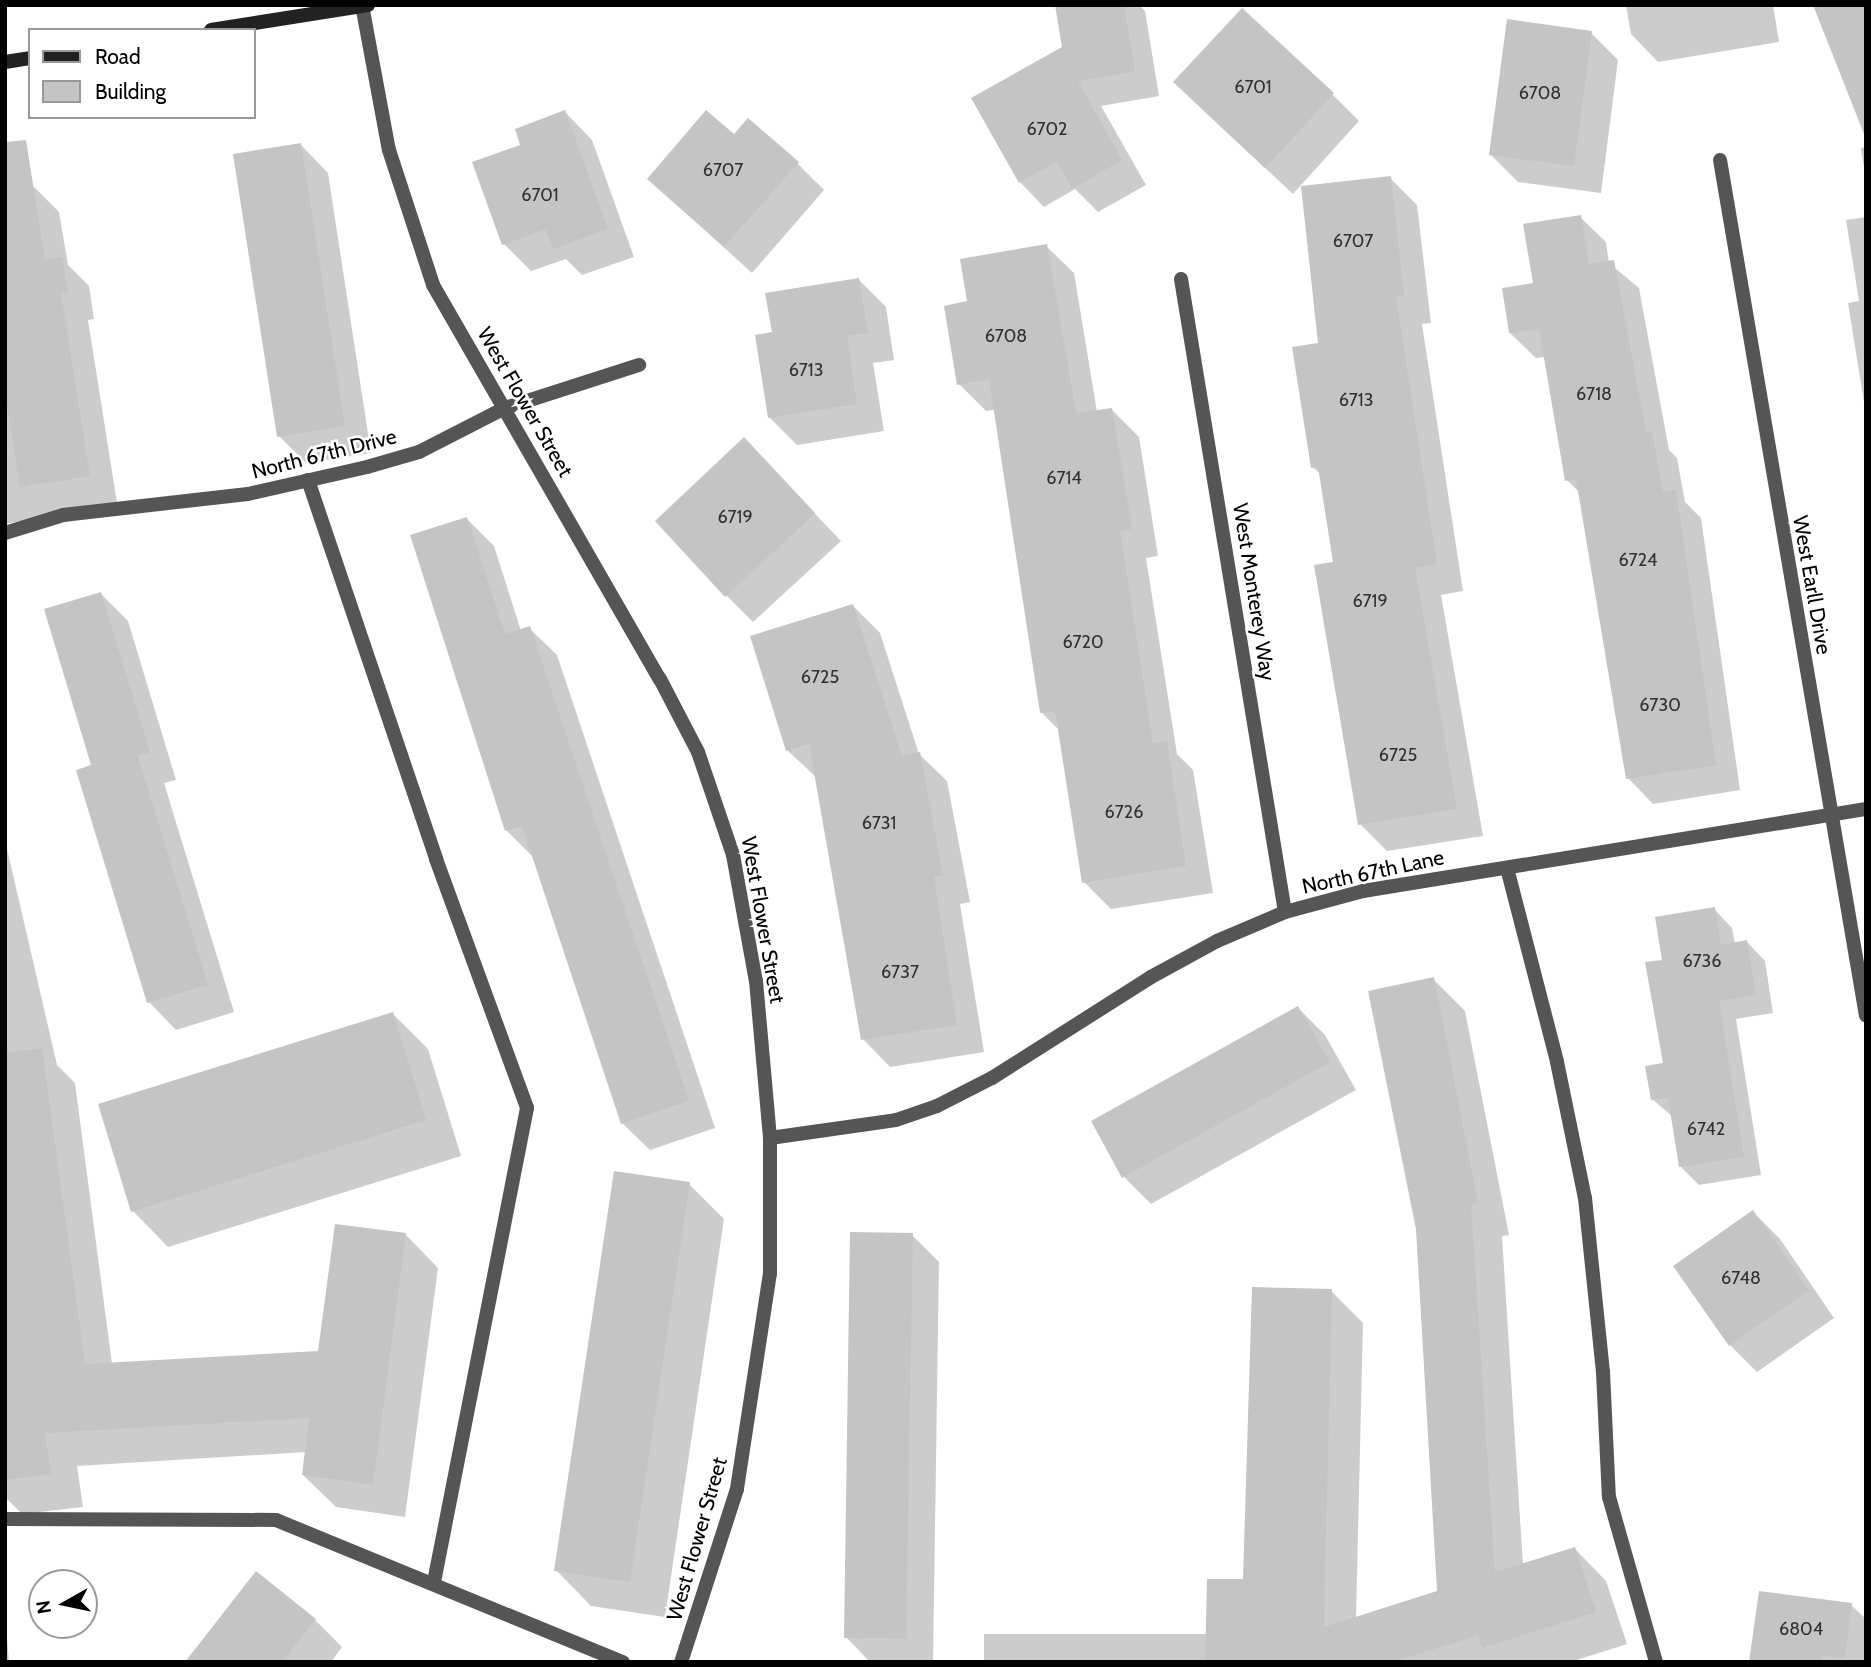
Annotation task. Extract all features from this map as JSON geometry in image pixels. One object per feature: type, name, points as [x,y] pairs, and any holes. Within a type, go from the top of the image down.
[{"type":"main road","points":[[225,28],[364,6]]},
{"type":"main road","points":[[5,62],[28,58]]},
{"type":"street","name":"West Flower Street","points":[[364,6],[388,150],[411,227],[433,285],[698,752],[733,855],[756,981],[770,1138],[770,1273],[755,1389],[737,1489],[681,1662]]},
{"type":"street","name":"West Earll Drive","points":[[1720,160],[1866,1016]]},
{"type":"street","name":"West Monterey Way","points":[[1181,279],[1285,912]]},
{"type":"street","name":"North 67th Drive","points":[[5,533],[63,515],[248,494],[419,452],[505,408],[639,365]]},
{"type":"street","points":[[308,480],[436,859],[527,1108],[435,1583]]},
{"type":"street","name":"North 67th Lane","points":[[770,1138],[896,1120],[937,1106],[992,1078],[1151,977],[1217,941],[1285,912],[1363,891],[1866,809]]},
{"type":"street","points":[[1507,868],[1558,1062],[1585,1198],[1603,1372],[1609,1497],[1656,1662]]},
{"type":"street","points":[[5,1519],[276,1520],[623,1662]]},
{"type":"building","points":[[1055,5],[1124,5],[1135,72],[1078,81],[1122,160],[1072,189],[1057,161],[1019,183],[971,98],[1062,47]]},
{"type":"building","points":[[1813,5],[1866,5],[1864,134]]},
{"type":"building","points":[[1242,8],[1334,93],[1265,168],[1173,82]]},
{"type":"building","points":[[1507,19],[1592,31],[1574,166],[1489,155]]},
{"type":"building","points":[[565,110],[608,229],[553,249],[546,229],[502,245],[472,162],[520,145],[515,129]]},
{"type":"building","points":[[706,110],[734,134],[748,118],[799,162],[724,247],[647,179]]},
{"type":"building","points":[[26,140],[45,260],[62,257],[68,292],[61,293],[90,476],[20,487],[5,392],[5,142]]},
{"type":"building","points":[[301,143],[345,426],[277,437],[233,154]]},
{"type":"building","points":[[1391,176],[1404,296],[1396,297],[1437,564],[1415,568],[1457,809],[1358,825],[1314,565],[1333,562],[1318,467],[1311,468],[1292,347],[1318,343],[1301,186]]},
{"type":"building","points":[[1581,215],[1589,264],[1614,260],[1646,432],[1652,431],[1663,492],[1676,490],[1716,765],[1626,779],[1576,479],[1565,481],[1539,329],[1509,333],[1502,288],[1533,283],[1523,224]]},
{"type":"building","points":[[1047,244],[1076,413],[1112,408],[1132,529],[1120,531],[1153,743],[1167,741],[1186,866],[1082,883],[1055,711],[1040,713],[989,379],[957,385],[944,306],[967,301],[960,259]]},
{"type":"building","points":[[859,278],[868,333],[847,336],[857,404],[768,418],[755,335],[772,332],[765,293]]},
{"type":"building","points":[[744,437],[815,513],[725,597],[655,521]]},
{"type":"building","points":[[467,517],[505,634],[530,626],[689,1101],[621,1124],[522,826],[505,831],[410,535]]},
{"type":"building","points":[[101,592],[150,752],[138,756],[208,985],[147,1003],[76,770],[91,765],[44,609]]},
{"type":"building","points":[[853,604],[902,756],[920,752],[943,875],[934,877],[957,1025],[861,1040],[809,744],[786,751],[750,636]]},
{"type":"building","points":[[1715,907],[1721,945],[1747,940],[1756,995],[1719,1001],[1744,1157],[1679,1167],[1668,1098],[1651,1100],[1645,1066],[1663,1063],[1645,962],[1662,960],[1655,917]]},
{"type":"building","points":[[1434,977],[1478,1203],[1471,1205],[1495,1572],[1575,1547],[1596,1612],[1482,1648],[1478,1635],[1394,1662],[1205,1662],[1207,1579],[1243,1579],[1252,1287],[1332,1289],[1324,1627],[1437,1591],[1416,1229],[1368,991]]},
{"type":"building","points":[[1298,1006],[1330,1062],[1122,1178],[1091,1121]]},
{"type":"building","points":[[393,1012],[426,1120],[131,1212],[98,1104]]},
{"type":"building","points":[[42,1048],[85,1364],[318,1351],[335,1224],[406,1233],[373,1485],[302,1475],[309,1418],[45,1433],[51,1474],[5,1480],[5,1053]]},
{"type":"building","points":[[614,1171],[690,1182],[630,1582],[554,1571]]},
{"type":"building","points":[[1753,1210],[1809,1290],[1729,1346],[1673,1266]]},
{"type":"building","points":[[850,1232],[913,1233],[906,1639],[844,1638]]},
{"type":"building","points":[[256,1571],[316,1619],[282,1662],[185,1662]]},
{"type":"building","points":[[1759,1591],[1852,1603],[1845,1658],[1823,1656],[1822,1662],[1749,1662]]}]
